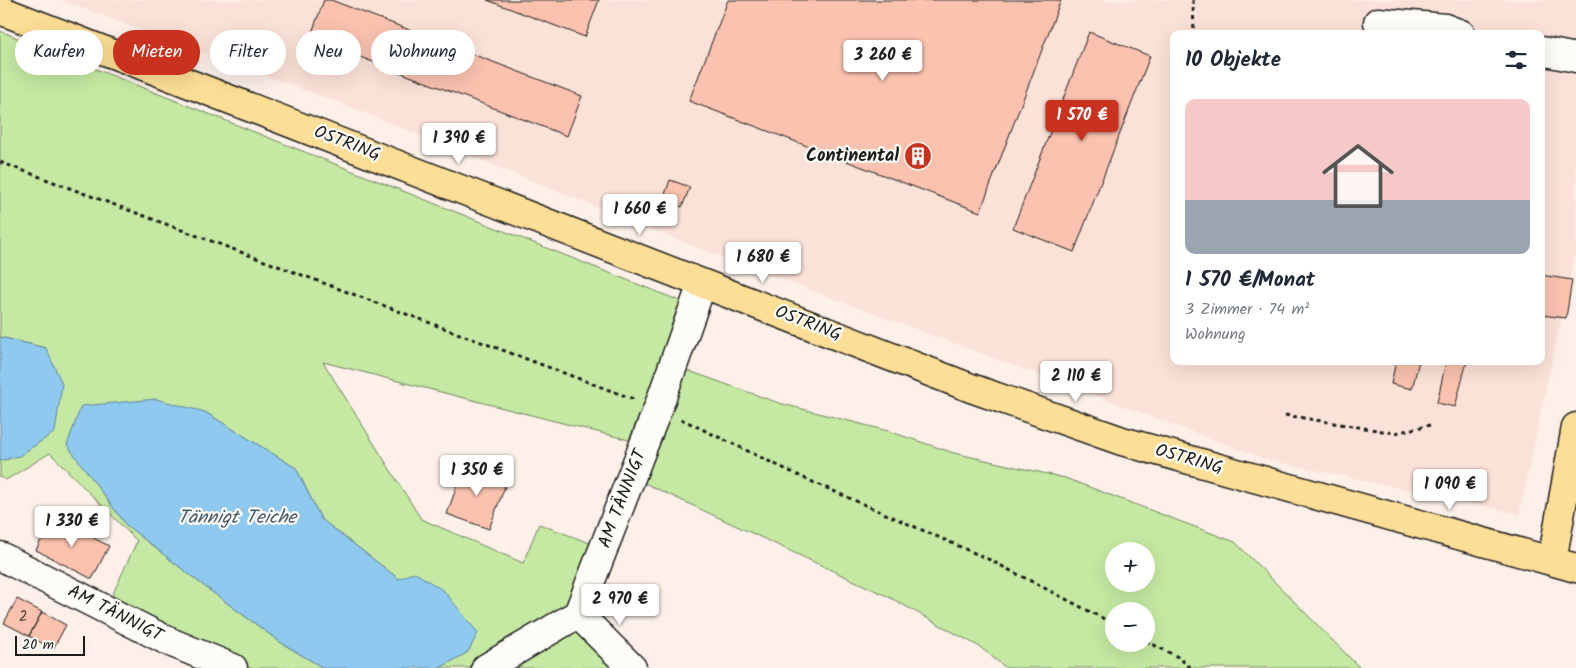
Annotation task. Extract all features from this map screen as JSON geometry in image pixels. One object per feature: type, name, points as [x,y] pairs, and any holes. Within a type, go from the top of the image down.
[{"type":"main road","name":"OSTRING","points":[[0,10],[971,388],[1122,441],[1564,565]]},
{"type":"main road","points":[[1564,565],[1576,427]]},
{"type":"street","points":[[1378,22],[1450,30]]},
{"type":"street","points":[[1545,52],[1576,58]]},
{"type":"street","name":"AM TÄNNIGT","points":[[578,614],[658,408],[702,284]]},
{"type":"street","name":"AM TÄNNIGT","points":[[0,556],[170,642],[233,668]]},
{"type":"street","points":[[486,668],[578,614],[632,668]]},
{"type":"path","points":[[1193,0],[1194,30]]},
{"type":"path","points":[[0,162],[658,408],[806,479],[988,559],[1105,619]]},
{"type":"path","points":[[1285,415],[1395,433],[1430,424]]},
{"type":"path","points":[[1155,646],[1178,657],[1191,668]]},
{"type":"shaded area","points":[[60,0],[1576,0],[1576,250],[1519,514],[1268,460],[703,250],[345,105],[264,75],[286,75],[286,30],[210,30],[210,55],[200,52],[200,30],[141,30]]},
{"type":"green space","points":[[0,31],[15,37],[15,75],[103,75],[103,72],[680,301],[649,391],[629,440],[323,362],[421,519],[523,563],[539,524],[595,545],[578,614],[631,668],[440,668],[468,652],[399,579],[321,519],[296,468],[205,412],[97,485],[126,525],[280,642],[323,668],[233,668],[106,609],[137,541],[50,453],[6,480],[0,477],[0,461],[19,456],[46,348],[0,337]]},
{"type":"green space","points":[[686,370],[779,403],[888,431],[954,453],[1065,478],[1235,542],[1360,668],[1006,668],[980,647],[889,597],[640,481]]},
{"type":"water","points":[[0,337],[46,348],[62,384],[55,432],[19,456],[0,461]]},
{"type":"water","name":"Tännigt Teiche","points":[[156,399],[205,412],[296,468],[321,519],[399,579],[414,572],[444,591],[478,633],[468,652],[440,668],[323,668],[280,642],[126,525],[67,445],[81,406]]},
{"type":"building","points":[[324,0],[331,0],[409,30],[371,30],[371,61],[361,57],[361,30],[313,30]]},
{"type":"building","points":[[487,0],[599,0],[585,37]]},
{"type":"building","name":"Continental","points":[[728,0],[1061,0],[980,212],[689,101]]},
{"type":"building","points":[[1089,32],[1150,56],[1074,252],[1013,228]]},
{"type":"building","points":[[475,55],[582,96],[567,136],[407,75],[475,75]]},
{"type":"building","points":[[670,180],[690,187],[682,207],[663,200]]},
{"type":"building","points":[[1545,276],[1572,280],[1566,318],[1545,315]]},
{"type":"building","points":[[1395,365],[1418,365],[1412,389],[1391,384]]},
{"type":"building","points":[[1445,365],[1466,365],[1455,407],[1437,403]]},
{"type":"building","points":[[464,466],[507,481],[489,529],[447,514]]},
{"type":"building","points":[[53,517],[109,546],[92,579],[36,550]]},
{"type":"building","points":[[17,599],[42,612],[29,636],[4,623]]},
{"type":"building","points":[[42,612],[66,625],[53,649],[29,636]]},
{"type":"place","name":"Continental","points":[[918,156]]}]
